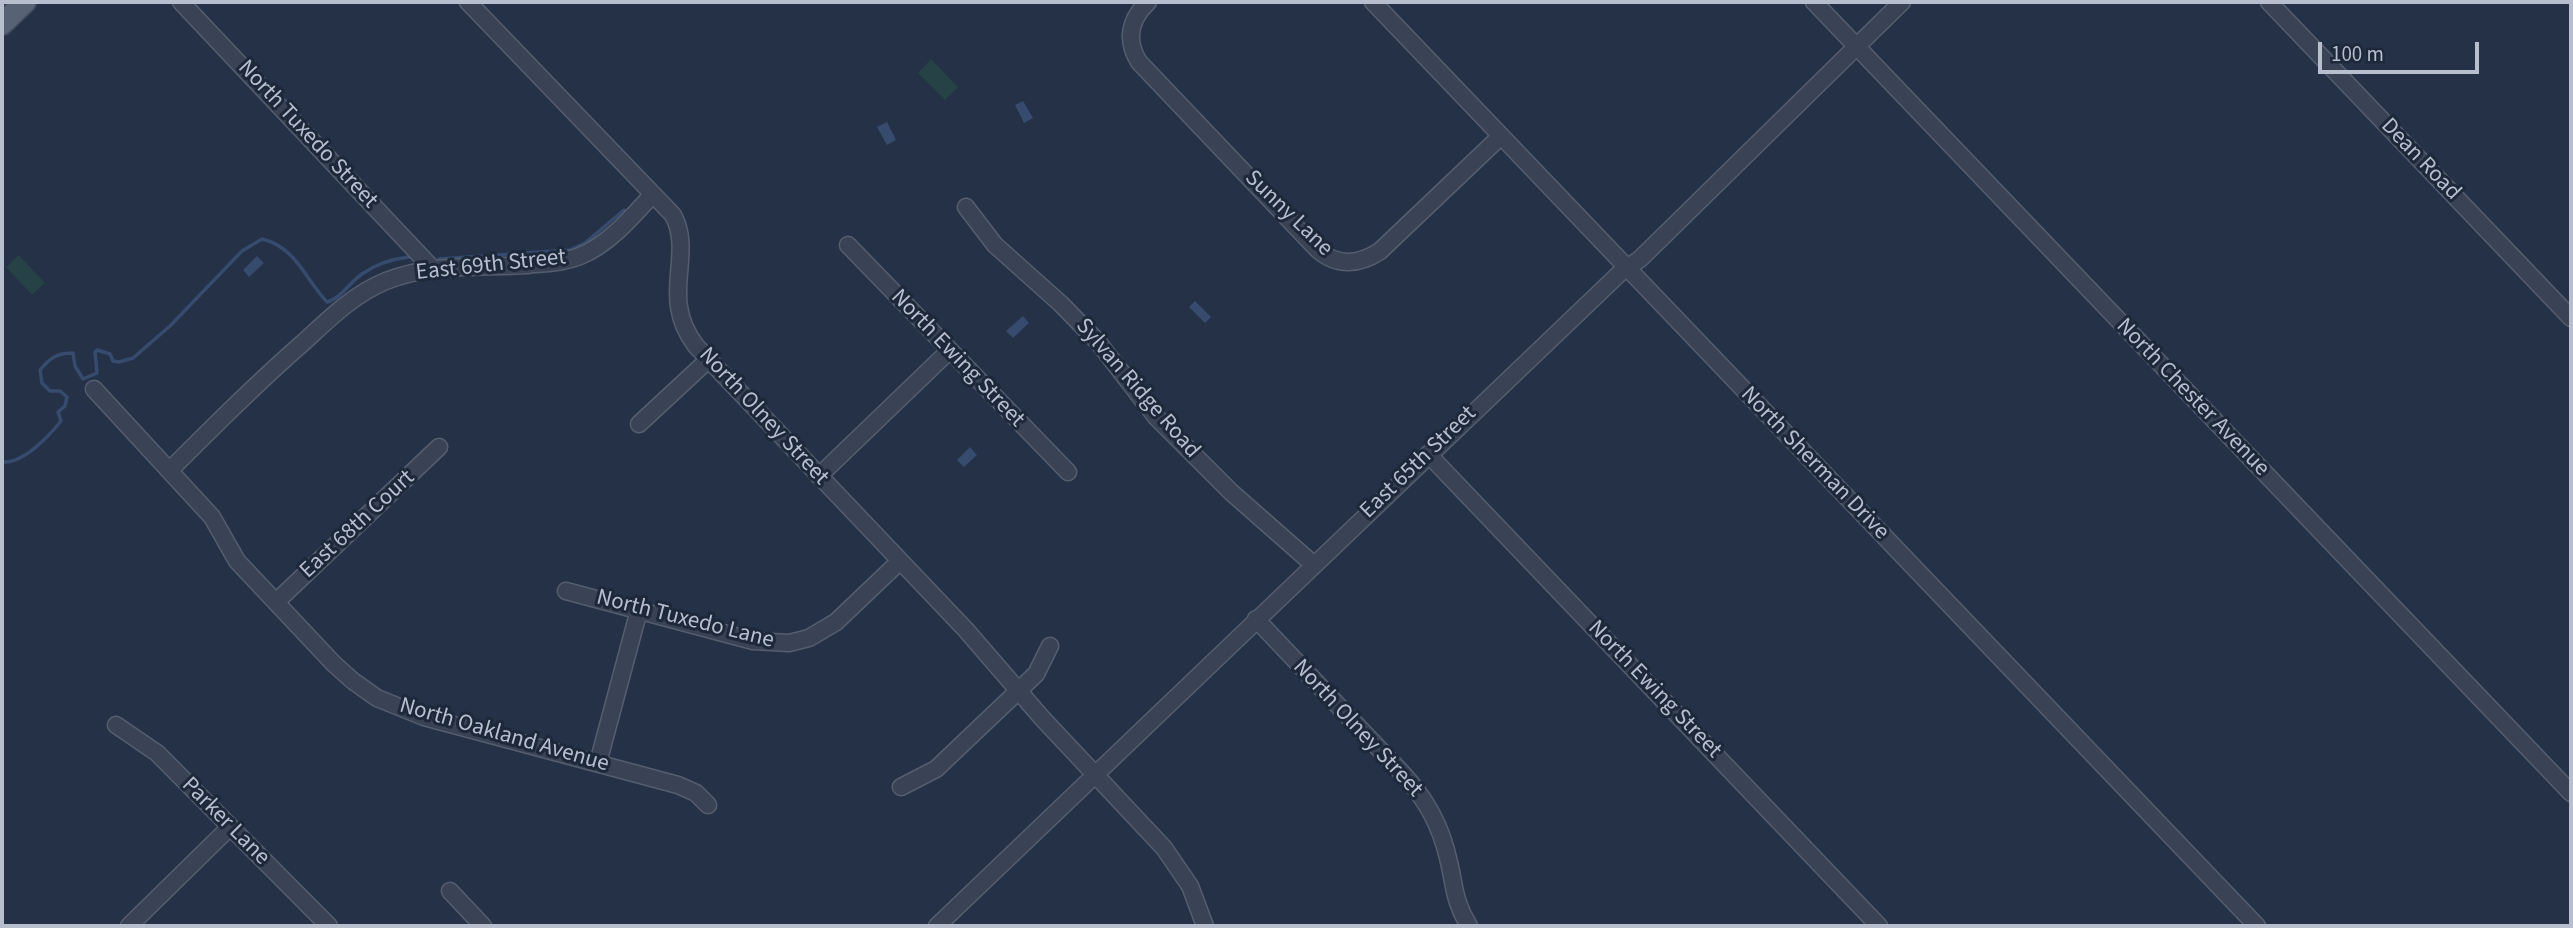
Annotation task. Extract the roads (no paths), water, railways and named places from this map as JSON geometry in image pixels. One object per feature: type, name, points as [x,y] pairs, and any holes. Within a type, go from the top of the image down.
[{"type":"main road","points":[[2,24],[25,2]]},
{"type":"street","name":"North Tuxedo Street","points":[[181,2],[432,268]]},
{"type":"street","name":"North Olney Street","points":[[468,2],[673,215],[681,239],[679,310],[690,338],[967,630],[1095,775]]},
{"type":"street","name":"Sunny Lane","points":[[1148,2],[1136,14],[1131,28],[1132,48],[1139,62],[1317,249],[1334,260],[1353,263],[1380,251],[1501,136]]},
{"type":"street","name":"North Sherman Drive","points":[[1373,2],[2257,926]]},
{"type":"street","name":"North Chester Avenue","points":[[1814,2],[2571,793]]},
{"type":"street","name":"East 65th Street","points":[[937,926],[1428,454],[1628,268],[1640,260],[1902,2]]},
{"type":"street","name":"Dean Road","points":[[2269,2],[2571,318]]},
{"type":"street","name":"East 69th Street","points":[[170,470],[254,386],[341,308],[368,289],[432,268],[491,268],[567,260],[582,255],[604,241],[653,195]]},
{"type":"street","name":"Sylvan Ridge Road","points":[[966,207],[995,245],[1061,304],[1098,342],[1156,417],[1231,492],[1314,565]]},
{"type":"street","name":"North Ewing Street","points":[[848,245],[1068,472]]},
{"type":"street","points":[[819,476],[949,351]]},
{"type":"street","points":[[639,424],[708,360]]},
{"type":"street","name":"North Oakland Avenue","points":[[94,389],[216,522],[237,561],[342,671],[361,687],[391,705],[424,717],[685,787],[708,805]]},
{"type":"street","name":"East 68th Court","points":[[276,602],[439,447]]},
{"type":"street","name":"North Ewing Street","points":[[1428,454],[1879,926]]},
{"type":"street","name":"North Tuxedo Lane","points":[[566,590],[753,641],[789,643],[809,638],[836,622],[900,561]]},
{"type":"street","points":[[598,763],[639,610]]},
{"type":"street","name":"North Olney Street","points":[[1256,620],[1420,794],[1442,838],[1453,891],[1469,926]]},
{"type":"street","points":[[901,787],[936,769],[1039,670],[1050,646]]},
{"type":"street","name":"Parker Lane","points":[[116,724],[156,753],[329,926]]},
{"type":"street","points":[[1095,775],[1177,864],[1194,895],[1205,926]]},
{"type":"street","points":[[129,926],[230,827]]},
{"type":"street","points":[[450,891],[483,926]]},
{"type":"water","points":[[1023,101],[1033,118],[1024,123],[1015,105]]},
{"type":"water","points":[[887,122],[896,140],[887,145],[877,127]]},
{"type":"water","points":[[257,256],[264,263],[249,277],[243,270]]},
{"type":"water","points":[[1195,301],[1211,317],[1205,323],[1189,307]]},
{"type":"water","points":[[1023,316],[1029,323],[1013,338],[1006,331]]},
{"type":"water","points":[[970,447],[977,455],[964,467],[957,460]]},
{"type":"waterway","points":[[439,259],[570,250],[585,243],[624,210]]},
{"type":"waterway","points":[[2,462],[27,454],[61,421],[58,412],[65,406],[67,397],[60,391],[50,391],[42,383],[40,370],[47,362],[58,355],[73,353],[75,366],[83,379],[97,373],[97,350],[110,354],[113,361],[133,358],[170,326],[242,251],[262,239],[274,243],[292,256],[327,302],[373,267],[409,257]]}]
